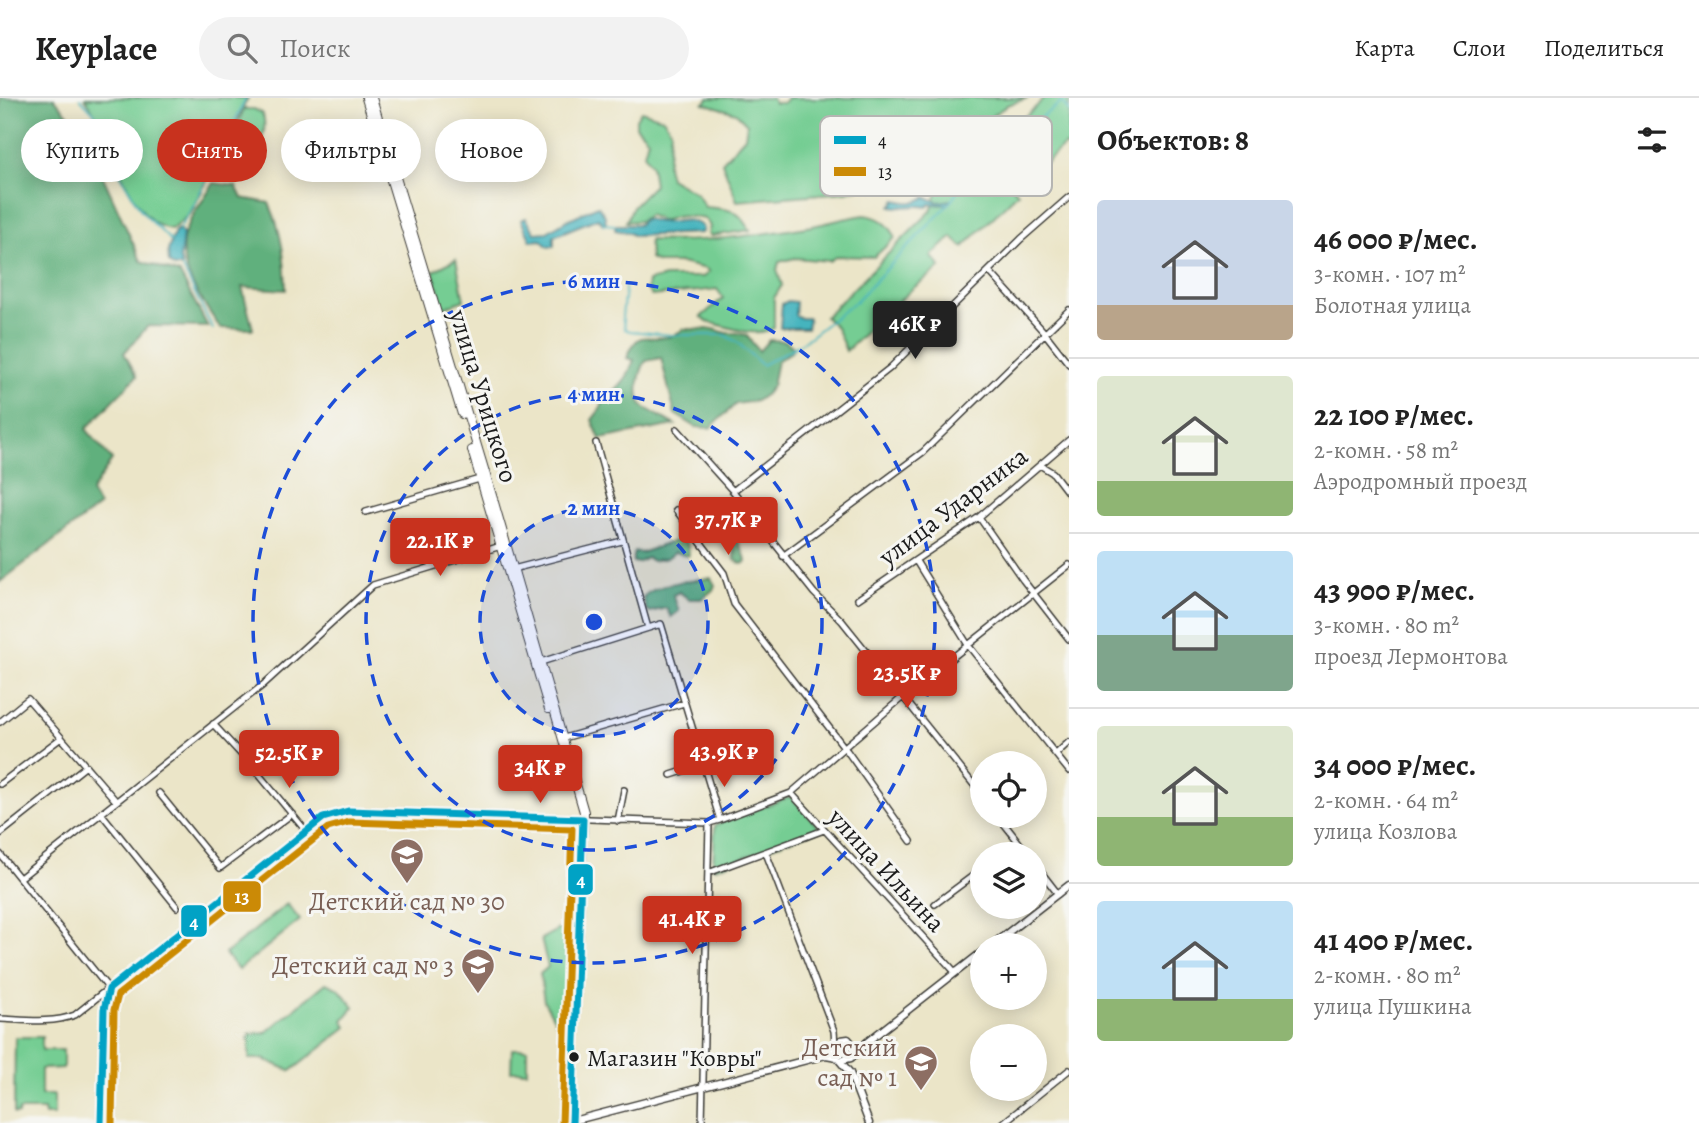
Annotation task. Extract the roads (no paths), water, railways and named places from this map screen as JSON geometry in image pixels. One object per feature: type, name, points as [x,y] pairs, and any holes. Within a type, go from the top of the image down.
[{"type":"highway","points":[[366,98],[420,269]]},
{"type":"highway","points":[[372,98],[420,269]]},
{"type":"highway","name":"улица Урицкого","points":[[420,269],[583,806],[570,1122]]},
{"type":"highway","name":"улица Урицкого","points":[[483,478],[500,546],[511,569],[578,811],[583,819]]},
{"type":"street","points":[[733,491],[890,368],[1021,239],[1069,197]]},
{"type":"street","points":[[989,271],[1069,364]]},
{"type":"street","points":[[783,556],[923,452],[1069,310]]},
{"type":"street","points":[[677,429],[733,491],[783,556],[842,621],[970,780]]},
{"type":"street","name":"улица Ударника","points":[[858,599],[979,517],[1069,440]]},
{"type":"street","points":[[596,443],[648,628]]},
{"type":"street","points":[[1040,465],[1053,474],[1069,494]]},
{"type":"street","points":[[366,512],[483,478]]},
{"type":"street","points":[[676,510],[724,573],[734,604],[911,841]]},
{"type":"street","points":[[979,517],[1069,639]]},
{"type":"street","points":[[511,569],[622,541]]},
{"type":"street","points":[[20,878],[263,685],[373,585],[500,546]]},
{"type":"street","points":[[916,561],[968,645],[1069,771]]},
{"type":"street","points":[[0,1019],[61,1020],[75,1015],[306,831],[330,815],[348,811],[709,823],[791,793],[904,696],[1069,565]]},
{"type":"street","points":[[541,662],[662,624],[720,820]]},
{"type":"street","points":[[0,722],[28,699],[116,801]]},
{"type":"street","points":[[564,738],[684,703]]},
{"type":"street","points":[[213,724],[306,831]]},
{"type":"street","points":[[0,784],[61,738]]},
{"type":"street","points":[[1056,754],[1069,742]]},
{"type":"street","points":[[671,775],[702,765]]},
{"type":"street","points":[[0,834],[86,766]]},
{"type":"street","points":[[618,821],[624,790]]},
{"type":"street","points":[[159,793],[220,868],[292,814]]},
{"type":"street","name":"улица Ильина","points":[[791,793],[955,972]]},
{"type":"street","points":[[101,813],[177,907]]},
{"type":"street","points":[[702,1123],[709,823]]},
{"type":"street","points":[[1007,828],[1018,842]]},
{"type":"street","points":[[708,873],[824,830]]},
{"type":"street","points":[[766,853],[834,1031],[839,1058],[850,1073],[869,1123]]},
{"type":"street","points":[[0,854],[109,989]]},
{"type":"street","points":[[935,904],[970,878]]},
{"type":"street","points":[[1047,880],[1058,894]]},
{"type":"street","points":[[1008,933],[1069,886]]},
{"type":"street","points":[[570,1122],[825,1055],[852,1057],[867,1042],[970,961]]},
{"type":"street","points":[[101,1123],[104,1009],[109,989]]},
{"type":"street","points":[[834,1031],[855,1048],[850,1073]]},
{"type":"street","points":[[825,1055],[847,1040],[867,1042]]},
{"type":"street","points":[[1003,1123],[1069,1070]]},
{"type":"water","points":[[925,197],[938,202],[951,200],[948,205],[891,206],[896,200],[911,202]]},
{"type":"water","points":[[598,206],[606,223],[603,224],[598,218],[554,236],[554,246],[548,247],[541,240],[531,241],[521,220],[526,218],[535,233],[547,232]]},
{"type":"water","points":[[644,219],[660,222],[691,221],[702,226],[703,230],[701,233],[634,236],[615,230],[615,225],[638,225]]},
{"type":"water","points":[[179,229],[183,234],[180,258],[182,267],[174,267],[169,263],[168,251],[175,231]]},
{"type":"water","points":[[788,301],[796,302],[795,315],[809,318],[807,328],[780,328],[782,304]]},
{"type":"waterway","points":[[80,98],[94,113],[115,166],[142,212],[171,241]]},
{"type":"waterway","points":[[179,229],[195,203],[246,98]]},
{"type":"waterway","points":[[1043,116],[1062,102],[1069,112]]},
{"type":"waterway","points":[[625,288],[622,317],[625,329],[671,335],[724,335],[737,342],[762,365],[802,343],[855,302],[955,196]]},
{"type":"waterway","points":[[603,224],[615,225]]},
{"type":"waterway","points":[[182,267],[213,329]]},
{"type":"place","name":"Детский сад № 30","points":[[407,885]]},
{"type":"place","name":"Детский сад № 3","points":[[478,995]]},
{"type":"place","name":"Магазин \"Ковры\"","points":[[574,1057]]},
{"type":"place","name":"Детский сад № 1","points":[[921,1092]]}]
